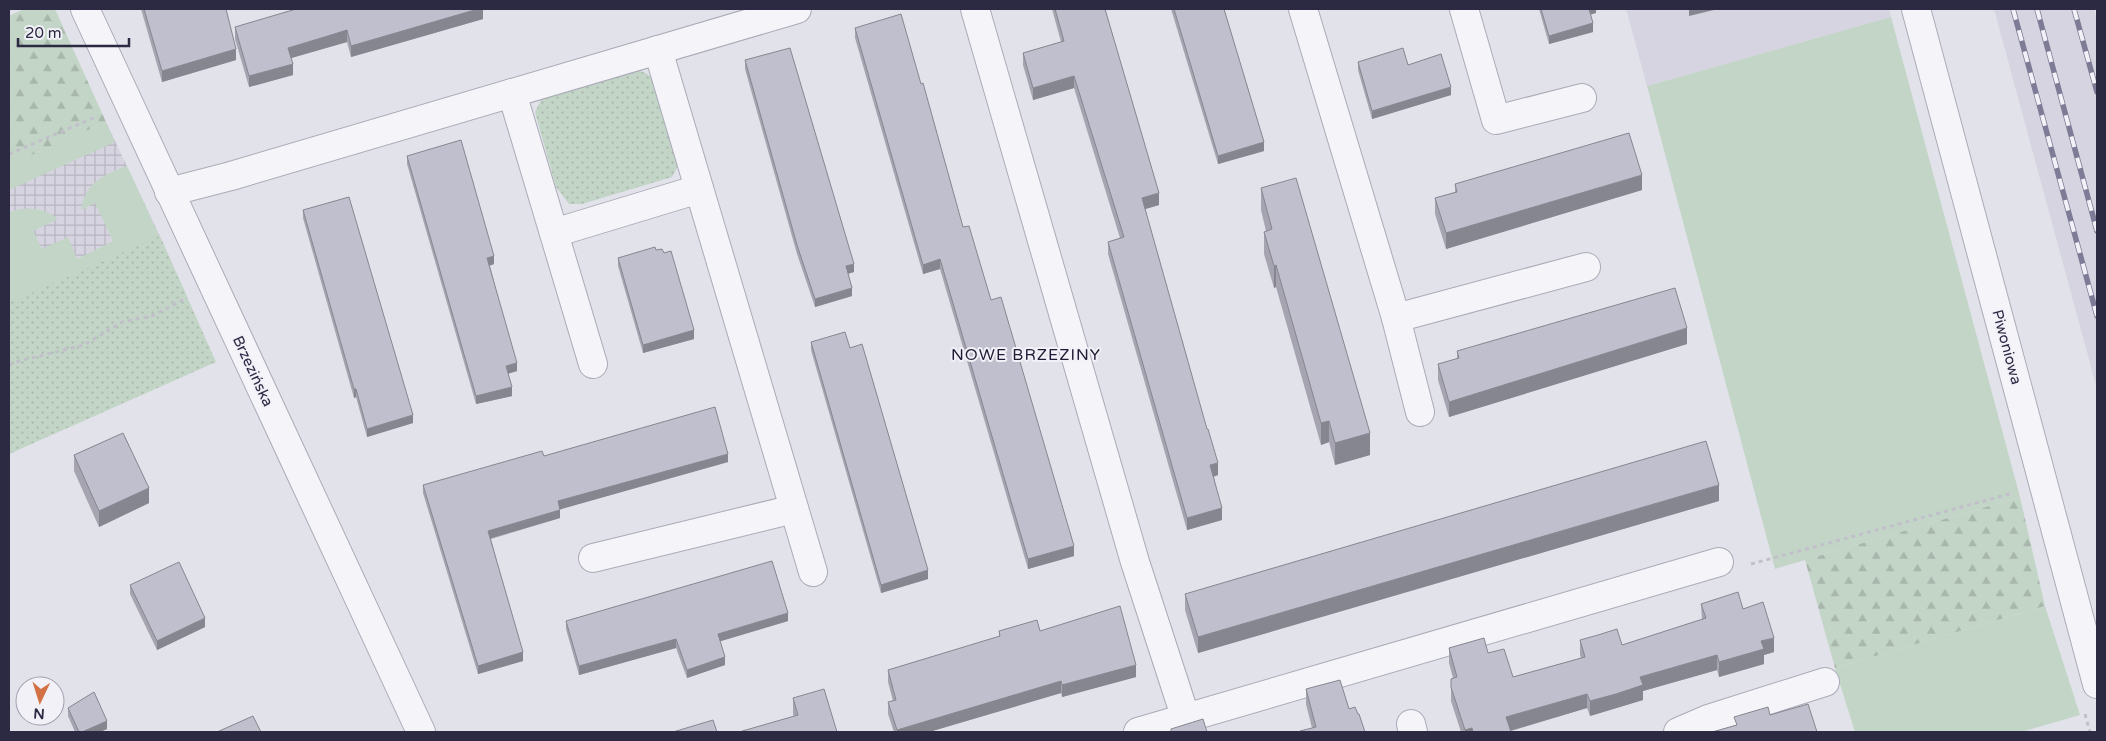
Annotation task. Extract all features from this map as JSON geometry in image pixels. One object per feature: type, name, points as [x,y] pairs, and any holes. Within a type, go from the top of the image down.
[{"type":"street","name":"Brzezińska","points":[[85,9],[421,732]]},
{"type":"street","points":[[169,192],[231,176],[797,9]]},
{"type":"street","points":[[975,9],[1135,562],[1186,719]]},
{"type":"street","points":[[1464,9],[1496,120],[1582,98]]},
{"type":"street","name":"Piwoniowa","points":[[1916,9],[2097,684]]},
{"type":"street","points":[[1308,10],[1396,318],[1420,412]]},
{"type":"street","points":[[658,50],[813,572]]},
{"type":"street","points":[[512,93],[593,364]]},
{"type":"street","points":[[554,233],[699,189]]},
{"type":"street","points":[[1396,318],[1586,267]]},
{"type":"street","points":[[593,558],[794,510]]},
{"type":"street","points":[[1138,732],[1719,562]]},
{"type":"street","points":[[1678,732],[1708,719],[1825,682]]},
{"type":"path","points":[[9,154],[129,102]]},
{"type":"path","points":[[9,365],[84,345],[122,322],[152,316],[212,283]]},
{"type":"path","points":[[1719,562],[1737,568],[2015,492]]},
{"type":"shaded area","points":[[1626,9],[1889,9],[1891,17],[1647,86]]},
{"type":"shaded area","points":[[1994,9],[2094,9],[2097,22],[2097,389]]},
{"type":"shaded area","points":[[106,122],[160,236],[9,298],[9,165]]},
{"type":"green space","points":[[24,9],[55,9],[106,122],[9,165],[9,16]]},
{"type":"green space","points":[[1891,17],[2020,497],[1775,569],[1647,86]]},
{"type":"green space","points":[[629,69],[646,73],[656,84],[664,105],[678,166],[672,177],[582,204],[569,204],[556,187],[535,112],[544,94]]},
{"type":"green space","points":[[106,122],[115,142],[9,190],[9,165]]},
{"type":"green space","points":[[127,166],[186,294],[9,359],[9,212],[28,208],[41,210],[53,215],[58,219],[33,231],[42,249],[68,237],[77,259],[113,241],[95,203],[81,210],[83,201],[91,186],[103,176]]},
{"type":"green space","points":[[160,236],[216,362],[9,454],[9,298],[11,302]]},
{"type":"green space","points":[[2020,497],[2045,606],[1835,668],[1805,560]]},
{"type":"green space","points":[[2045,606],[2080,715],[2021,732],[1855,732],[1835,668]]},
{"type":"building","points":[[144,9],[226,9],[236,49],[162,71]]},
{"type":"building","points":[[296,9],[478,9],[351,46],[347,30],[288,48],[293,64],[249,76],[235,27]]},
{"type":"building","points":[[1055,9],[1105,9],[1159,193],[1142,198],[1218,463],[1210,465],[1222,508],[1187,518],[1108,242],[1124,237],[1074,76],[1033,88],[1023,53],[1064,41]]},
{"type":"building","points":[[1174,9],[1224,9],[1264,142],[1218,156]]},
{"type":"building","points":[[1541,9],[1589,9],[1593,23],[1549,36]]},
{"type":"building","points":[[901,14],[921,84],[923,83],[963,227],[969,226],[991,300],[1001,297],[1074,546],[1028,559],[940,259],[923,265],[855,28]]},
{"type":"building","points":[[790,48],[854,264],[846,266],[852,288],[815,299],[797,245],[745,60]]},
{"type":"building","points":[[1403,48],[1408,65],[1441,54],[1451,87],[1372,111],[1358,62]]},
{"type":"building","points":[[1629,133],[1642,175],[1446,233],[1435,198],[1457,192],[1455,184]]},
{"type":"building","points":[[461,140],[494,256],[487,258],[517,363],[506,366],[512,387],[476,396],[407,156]]},
{"type":"building","points":[[1296,178],[1370,433],[1335,443],[1329,421],[1321,423],[1276,265],[1274,266],[1264,232],[1272,229],[1261,188]]},
{"type":"building","points":[[349,197],[413,415],[367,429],[303,210]]},
{"type":"building","points":[[655,247],[656,250],[662,249],[664,253],[671,251],[694,330],[643,345],[618,258]]},
{"type":"building","points":[[1675,288],[1687,328],[1449,402],[1438,364],[1459,358],[1457,351]]},
{"type":"building","points":[[845,332],[850,348],[862,344],[928,570],[881,585],[811,342]]},
{"type":"building","points":[[715,407],[728,454],[558,501],[560,510],[488,531],[523,652],[478,666],[423,485],[542,451],[544,456]]},
{"type":"building","points":[[123,433],[149,488],[99,511],[74,455]]},
{"type":"building","points":[[1706,441],[1719,485],[1198,637],[1185,594]]},
{"type":"building","points":[[772,561],[788,613],[718,634],[725,657],[687,670],[676,639],[579,666],[566,621]]},
{"type":"building","points":[[179,562],[205,618],[157,641],[130,585]]},
{"type":"building","points":[[1738,592],[1743,609],[1763,602],[1774,638],[1761,641],[1764,649],[1719,662],[1717,655],[1640,677],[1643,685],[1616,694],[1590,701],[1587,694],[1506,717],[1511,732],[1473,732],[1472,728],[1465,730],[1451,687],[1451,679],[1457,677],[1449,648],[1484,638],[1488,653],[1504,649],[1513,677],[1585,657],[1580,640],[1617,629],[1622,645],[1706,618],[1701,604]]},
{"type":"building","points":[[1120,606],[1136,665],[1062,685],[1061,681],[897,730],[888,702],[896,700],[888,670],[1000,636],[999,631],[1037,620],[1040,631]]},
{"type":"building","points":[[1340,680],[1349,709],[1355,707],[1365,732],[1301,732],[1316,727],[1306,689]]},
{"type":"building","points":[[824,689],[837,732],[739,732],[798,715],[793,698]]},
{"type":"building","points":[[94,692],[107,721],[79,732],[68,708]]},
{"type":"building","points":[[1808,704],[1817,732],[1712,732],[1737,725],[1734,717],[1768,707],[1770,715]]},
{"type":"building","points":[[253,716],[261,732],[217,732]]},
{"type":"building","points":[[1203,719],[1207,732],[1171,732],[1171,729]]},
{"type":"building","points":[[713,720],[717,732],[673,732]]},
{"type":"railway","points":[[2013,9],[2097,316]]},
{"type":"railway","points":[[2037,9],[2097,231]]},
{"type":"railway","points":[[2074,9],[2097,92]]},
{"type":"district","name":"NOWE BRZEZINY","points":[[1026,354]]}]
